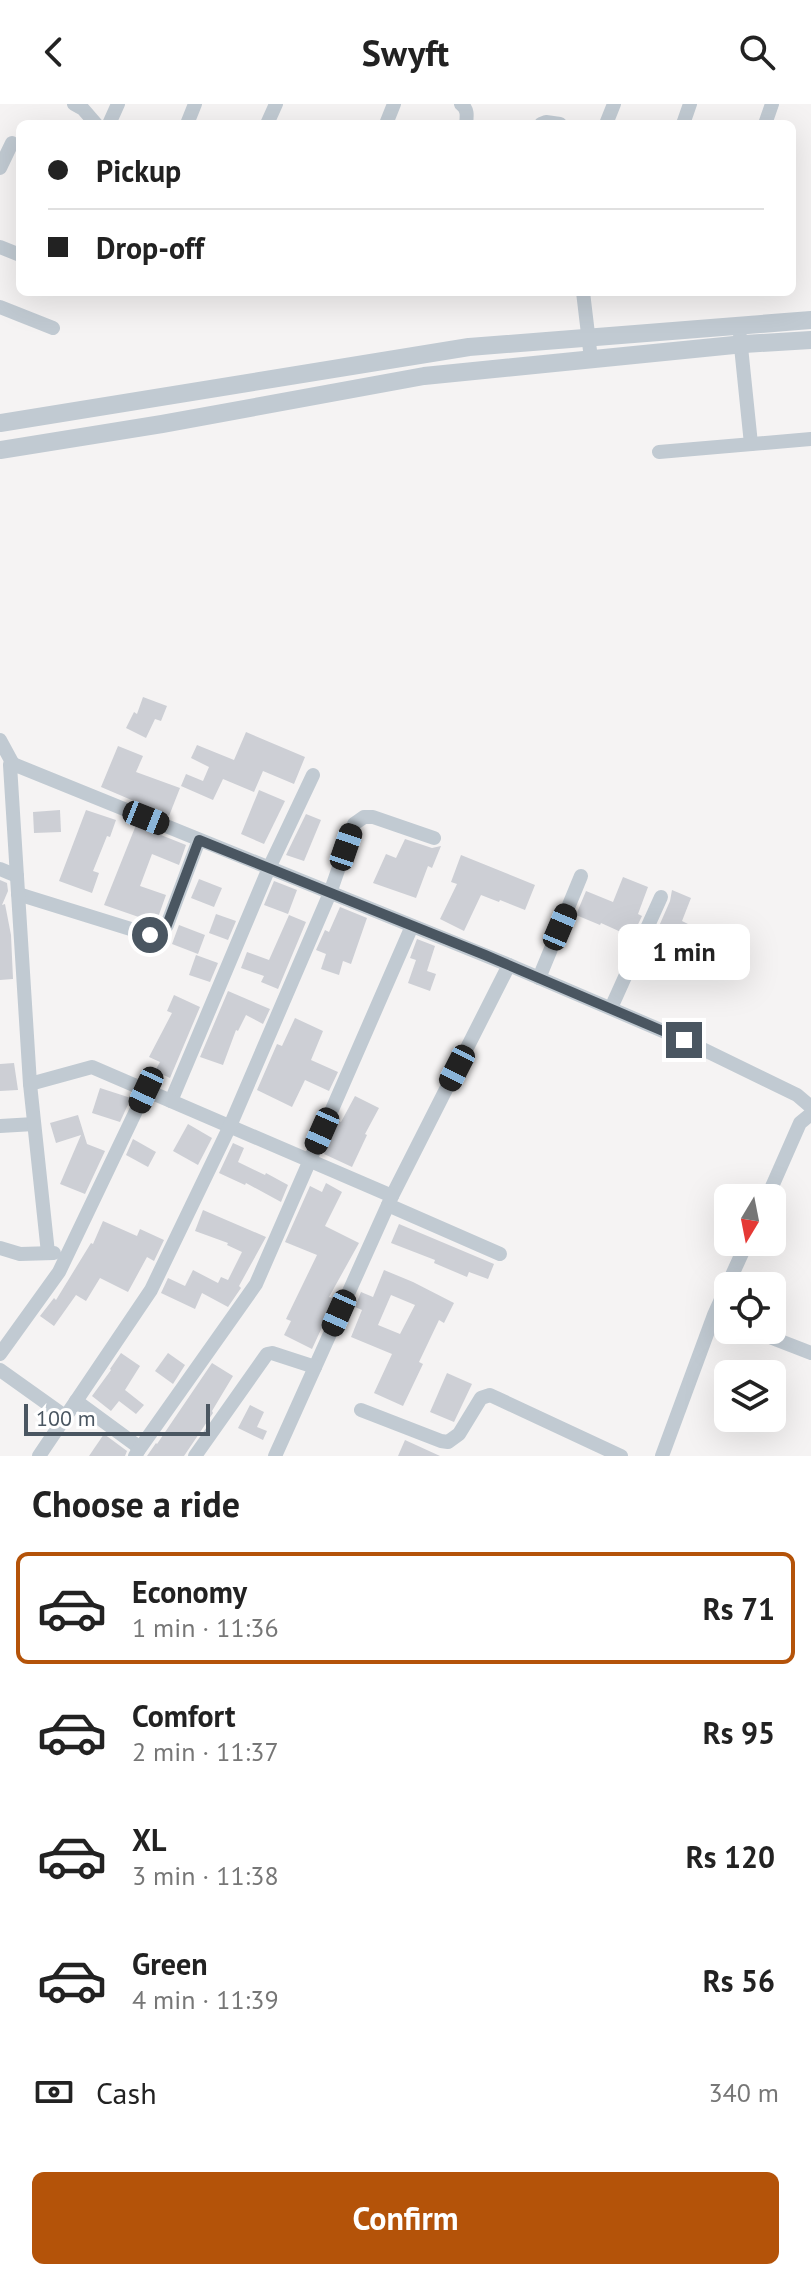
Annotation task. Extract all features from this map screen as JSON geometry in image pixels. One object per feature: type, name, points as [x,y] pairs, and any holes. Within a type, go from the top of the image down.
[{"type":"street","points":[[74,104],[93,120]]},
{"type":"street","points":[[0,168],[12,143]]},
{"type":"street","points":[[583,296],[591,359]]},
{"type":"street","points":[[0,307],[53,328]]},
{"type":"street","points":[[0,450],[424,376],[591,359],[811,320]]},
{"type":"street","points":[[740,335],[751,444]]},
{"type":"street","points":[[0,423],[469,347],[588,338],[740,335],[811,340]]},
{"type":"street","points":[[322,371],[328,393]]},
{"type":"street","points":[[659,452],[811,439]]},
{"type":"street","points":[[0,740],[13,764],[611,1008],[797,1095],[811,1107]]},
{"type":"street","points":[[13,764],[10,765],[30,1084],[48,1253]]},
{"type":"street","points":[[171,1101],[269,868],[313,775]]},
{"type":"street","points":[[39,1456],[151,1290],[230,1126],[330,893],[354,824],[358,819],[373,817],[434,838]]},
{"type":"street","points":[[18,894],[157,935],[167,925],[199,840]]},
{"type":"street","points":[[0,869],[17,876]]},
{"type":"street","points":[[539,978],[581,876]]},
{"type":"street","points":[[611,1008],[661,897]]},
{"type":"street","points":[[137,1453],[256,1284],[412,926]]},
{"type":"street","points":[[275,1456],[390,1200],[509,965]]},
{"type":"street","points":[[30,1084],[92,1067],[309,1160],[500,1254]]},
{"type":"street","points":[[0,1354],[59,1272],[146,1090]]},
{"type":"street","points":[[773,1184],[800,1123],[811,1114]]},
{"type":"street","points":[[0,1126],[34,1124]]},
{"type":"street","points":[[0,1248],[20,1254],[69,1252]]},
{"type":"street","points":[[662,1456],[714,1334]]},
{"type":"street","points":[[786,1343],[811,1353]]},
{"type":"street","points":[[195,1456],[267,1354],[315,1367]]},
{"type":"street","points":[[0,1370],[66,1417]]},
{"type":"street","points":[[361,1410],[448,1442],[459,1434],[481,1398],[490,1395],[621,1456]]},
{"type":"street","points":[[76,1401],[136,1445],[137,1453]]},
{"type":"building","points":[[143,697],[167,706],[161,721],[155,719],[146,738],[126,728],[134,712],[137,714]]},
{"type":"building","points":[[246,732],[305,757],[294,784],[263,771],[254,792],[223,779],[213,800],[181,786],[186,774],[203,781],[209,767],[191,758],[197,745],[234,760]]},
{"type":"building","points":[[118,746],[143,756],[136,772],[180,788],[169,816],[101,787]]},
{"type":"building","points":[[259,790],[285,801],[264,844],[241,834]]},
{"type":"building","points":[[60,810],[61,832],[34,833],[33,812]]},
{"type":"building","points":[[86,810],[116,820],[93,871],[99,873],[92,893],[59,881]]},
{"type":"building","points":[[306,814],[321,820],[304,861],[286,855]]},
{"type":"building","points":[[136,825],[186,845],[179,865],[152,854],[140,886],[166,895],[156,923],[104,905]]},
{"type":"building","points":[[405,839],[432,848],[441,846],[432,868],[428,866],[416,898],[373,883],[386,854],[396,858]]},
{"type":"building","points":[[461,855],[535,885],[525,910],[481,895],[464,931],[440,919],[457,884],[451,882]]},
{"type":"building","points":[[623,877],[648,887],[638,914],[642,916],[632,937],[576,915],[586,891],[613,902]]},
{"type":"building","points":[[199,879],[222,888],[214,907],[191,898]]},
{"type":"building","points":[[0,880],[7,883],[8,891],[2,905],[5,904],[11,935],[13,979],[0,980]]},
{"type":"building","points":[[274,881],[297,890],[288,914],[264,905]]},
{"type":"building","points":[[672,890],[691,898],[682,921],[688,924],[672,958],[649,949]]},
{"type":"building","points":[[340,907],[367,918],[351,964],[343,961],[339,975],[321,969],[326,954],[316,950],[325,930],[329,932]]},
{"type":"building","points":[[216,914],[236,921],[228,940],[209,933]]},
{"type":"building","points":[[289,915],[306,922],[278,989],[261,982],[264,976],[241,968],[247,952],[269,960]]},
{"type":"building","points":[[179,925],[205,935],[198,954],[172,944]]},
{"type":"building","points":[[417,939],[435,946],[427,971],[436,974],[430,991],[408,983],[416,960],[410,958]]},
{"type":"building","points":[[196,955],[218,963],[210,982],[189,975]]},
{"type":"building","points":[[228,991],[270,1009],[263,1024],[246,1015],[236,1030],[223,1065],[200,1057]]},
{"type":"building","points":[[174,995],[200,1007],[170,1078],[155,1071],[160,1062],[149,1057],[172,1013],[167,1011]]},
{"type":"building","points":[[295,1018],[323,1031],[311,1060],[338,1072],[329,1091],[305,1080],[292,1107],[257,1090],[277,1044],[282,1046]]},
{"type":"building","points":[[14,1063],[18,1090],[0,1091],[0,1064]]},
{"type":"building","points":[[100,1088],[131,1098],[120,1122],[92,1113]]},
{"type":"building","points":[[355,1096],[379,1108],[352,1167],[324,1154],[338,1121],[341,1122]]},
{"type":"building","points":[[78,1115],[87,1144],[105,1151],[85,1194],[60,1184],[81,1135],[56,1143],[50,1123]]},
{"type":"building","points":[[188,1124],[212,1138],[198,1165],[173,1151]]},
{"type":"building","points":[[133,1139],[156,1152],[148,1167],[126,1155]]},
{"type":"building","points":[[233,1143],[244,1148],[238,1162],[288,1185],[281,1202],[219,1173]]},
{"type":"building","points":[[326,1183],[342,1192],[325,1226],[359,1243],[329,1297],[335,1299],[312,1349],[284,1335],[291,1321],[286,1319],[317,1255],[285,1242],[310,1186],[322,1192]]},
{"type":"building","points":[[203,1210],[266,1237],[228,1307],[202,1293],[195,1309],[161,1293],[168,1278],[185,1286],[193,1270],[218,1283],[221,1277],[228,1280],[242,1252],[228,1243],[195,1231]]},
{"type":"building","points":[[103,1221],[137,1236],[140,1229],[164,1240],[154,1261],[147,1257],[128,1292],[100,1278],[86,1301],[76,1295],[54,1326],[40,1316],[54,1298],[56,1300],[93,1244]]},
{"type":"building","points":[[399,1224],[494,1264],[488,1279],[469,1272],[467,1277],[434,1263],[435,1260],[391,1243]]},
{"type":"building","points":[[384,1270],[454,1303],[444,1323],[439,1320],[403,1406],[374,1393],[392,1354],[351,1337],[362,1310],[355,1307],[361,1292],[373,1297]],"holes":[[[391,1295],[415,1305],[400,1334],[378,1325]]]},
{"type":"building","points":[[121,1353],[140,1366],[125,1390],[144,1405],[136,1414],[119,1401],[111,1411],[92,1396]]},
{"type":"building","points":[[168,1353],[185,1365],[173,1384],[155,1371]]},
{"type":"building","points":[[212,1363],[233,1376],[184,1456],[147,1456],[157,1444]]},
{"type":"building","points":[[447,1373],[472,1384],[454,1422],[430,1412]]},
{"type":"building","points":[[250,1405],[264,1412],[257,1427],[267,1431],[263,1440],[238,1428]]},
{"type":"building","points":[[104,1434],[127,1451],[125,1456],[89,1456]]},
{"type":"building","points":[[405,1440],[440,1456],[398,1456]]},
{"type":"route","points":[[150,935],[163,932],[167,925],[199,840],[485,955],[684,1040]]}]
